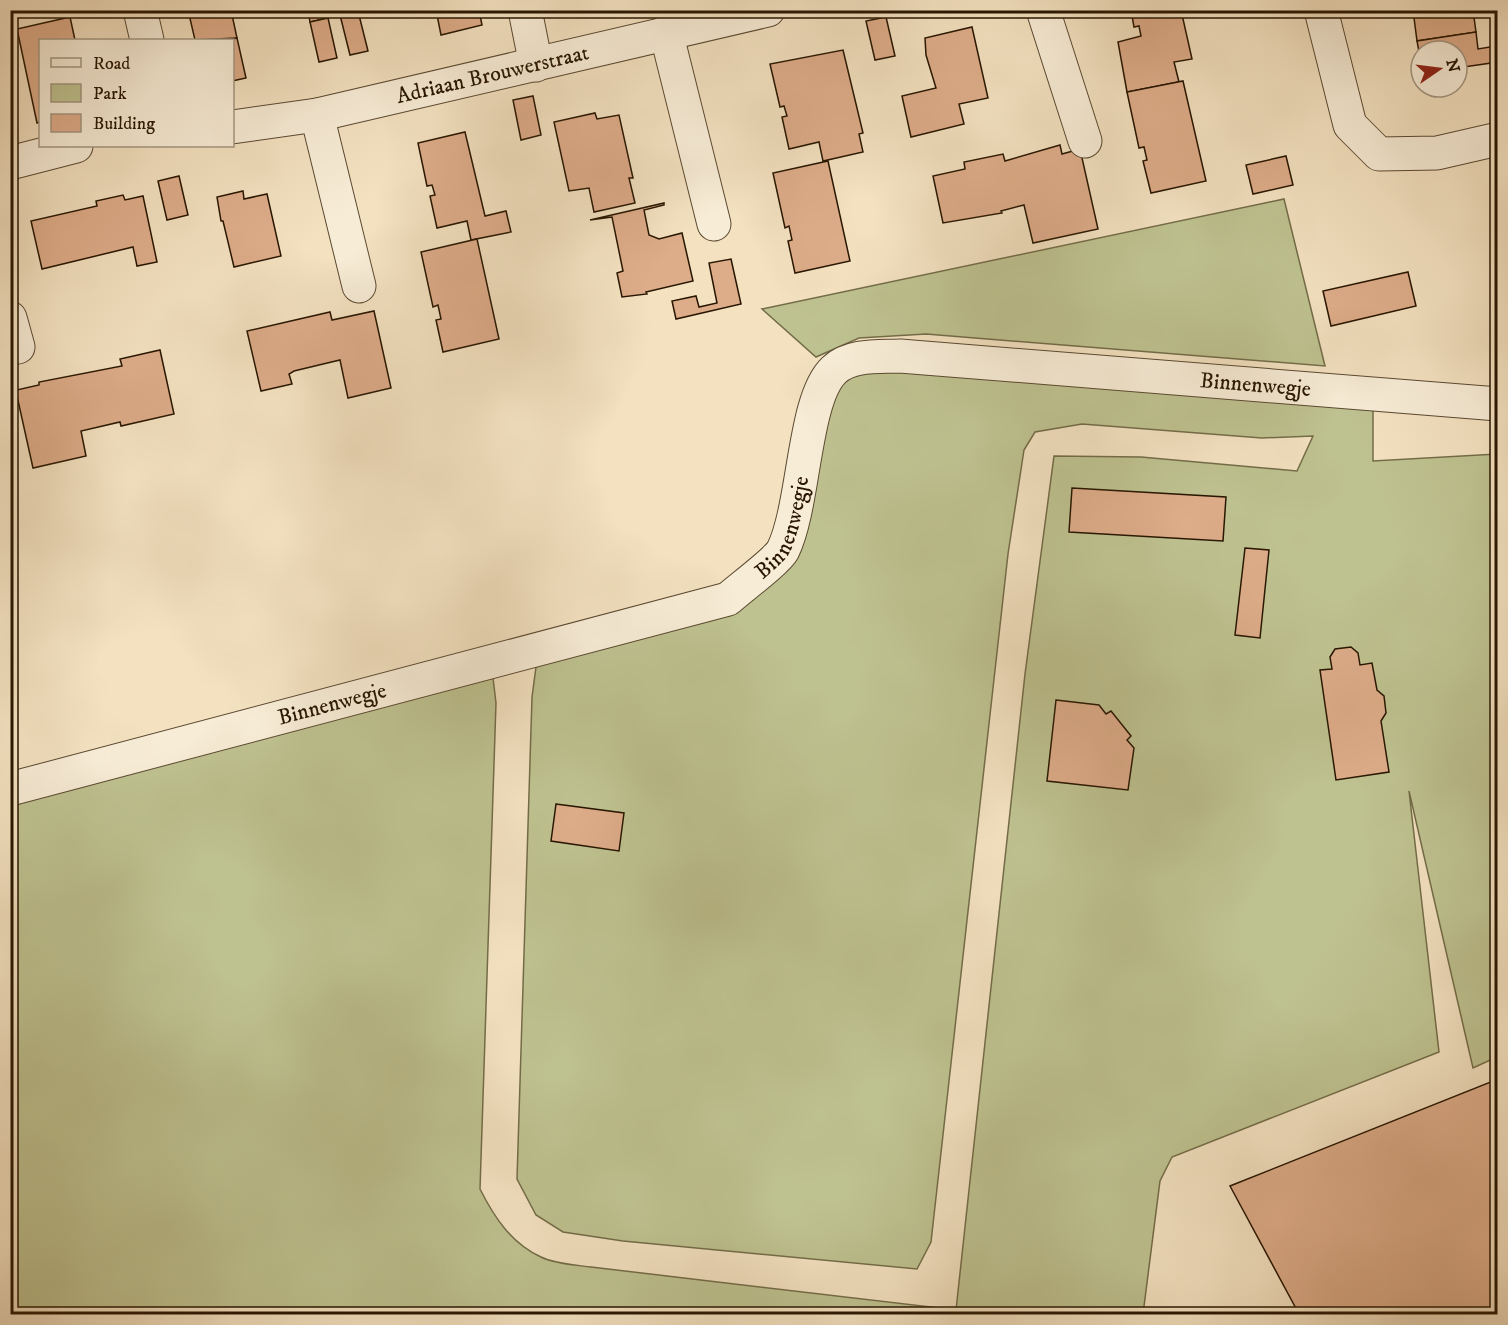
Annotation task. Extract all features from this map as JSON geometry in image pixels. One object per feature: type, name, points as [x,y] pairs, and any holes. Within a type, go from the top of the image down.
[{"type":"street","points":[[140,10],[147,39]]},
{"type":"street","points":[[525,10],[537,65]]},
{"type":"street","name":"Adriaan Brouwerstraat","points":[[234,127],[317,115],[768,10]]},
{"type":"street","points":[[1043,10],[1085,141]]},
{"type":"street","points":[[1321,10],[1350,125],[1379,154],[1437,153],[1497,139]]},
{"type":"street","points":[[666,32],[714,224]]},
{"type":"street","points":[[317,115],[359,286]]},
{"type":"street","points":[[10,163],[71,147]]},
{"type":"street","name":"Binnenwegje","points":[[10,789],[728,599],[782,552],[795,512],[818,392],[834,369],[859,357],[900,356],[1497,404]]},
{"type":"green space","points":[[1284,199],[1325,366],[926,334],[859,338],[816,357],[762,309]]},
{"type":"green space","points":[[854,369],[1373,402],[1373,461],[1497,454],[1497,1057],[1473,1068],[1409,791],[1439,1052],[1172,1157],[1160,1181],[1143,1314],[11,1314],[11,803],[493,678],[496,703],[480,1189],[504,1228],[530,1251],[559,1263],[956,1310],[1025,674],[1054,456],[1141,457],[1297,471],[1313,436],[1262,438],[1082,424],[1035,432],[1024,450],[1008,554],[931,1242],[917,1269],[623,1241],[563,1232],[536,1215],[517,1179],[532,697],[536,667],[769,584],[826,397]]},
{"type":"building","points":[[188,10],[231,10],[237,38],[195,39]]},
{"type":"building","points":[[308,10],[327,10],[328,18],[310,22]]},
{"type":"building","points":[[436,10],[479,10],[482,25],[441,35]]},
{"type":"building","points":[[1131,10],[1181,10],[1192,59],[1174,62],[1179,82],[1127,92],[1118,42],[1141,36],[1139,26],[1134,27]]},
{"type":"building","points":[[1413,10],[1473,10],[1476,32],[1417,39]]},
{"type":"building","points":[[358,11],[368,51],[350,55],[340,15]]},
{"type":"building","points":[[70,17],[75,39],[39,39],[39,122],[37,123],[17,29]]},
{"type":"building","points":[[886,17],[895,56],[875,60],[866,21]]},
{"type":"building","points":[[328,18],[337,58],[319,62],[310,22]]},
{"type":"building","points":[[972,27],[988,98],[959,104],[964,124],[911,137],[902,96],[936,88],[926,55],[925,38]]},
{"type":"building","points":[[1476,32],[1478,49],[1496,46],[1498,62],[1469,66],[1469,39],[1430,39]]},
{"type":"building","points":[[237,38],[246,78],[234,81],[234,39],[232,39]]},
{"type":"building","points":[[843,50],[863,133],[859,134],[863,152],[823,161],[819,142],[789,149],[782,117],[787,116],[784,106],[780,107],[770,64]]},
{"type":"building","points":[[1183,81],[1206,181],[1151,193],[1143,161],[1147,160],[1144,147],[1139,148],[1127,92]]},
{"type":"building","points":[[533,96],[541,135],[521,140],[513,100]]},
{"type":"building","points":[[595,113],[597,119],[619,115],[633,178],[629,178],[635,203],[594,212],[589,188],[569,191],[554,122]]},
{"type":"building","points":[[465,132],[485,216],[506,211],[511,232],[471,240],[467,221],[437,228],[430,196],[435,195],[432,185],[427,186],[418,143]]},
{"type":"building","points":[[1060,145],[1062,154],[1080,149],[1098,229],[1033,243],[1024,205],[1001,211],[1002,213],[943,223],[933,176],[965,169],[964,162],[1003,154],[1005,161]]},
{"type":"building","points":[[1286,156],[1293,185],[1253,194],[1246,165]]},
{"type":"building","points":[[828,161],[850,261],[795,273],[788,241],[792,240],[789,226],[785,228],[773,173]]},
{"type":"building","points":[[179,176],[188,215],[167,220],[158,181]]},
{"type":"building","points":[[243,191],[244,199],[267,194],[281,256],[234,267],[217,197]]},
{"type":"building","points":[[123,195],[125,200],[143,196],[157,262],[137,266],[133,247],[42,269],[31,221],[97,206],[96,201]]},
{"type":"building","points":[[664,203],[664,205],[644,210],[649,235],[659,239],[682,233],[693,281],[646,292],[647,294],[622,297],[617,273],[623,271],[612,217],[590,220]]},
{"type":"building","points":[[477,239],[499,339],[443,352],[436,320],[441,319],[438,305],[433,307],[421,252]]},
{"type":"building","points":[[731,259],[741,304],[676,319],[672,301],[696,296],[699,307],[717,303],[709,263]]},
{"type":"building","points":[[1408,272],[1416,306],[1331,326],[1323,291]]},
{"type":"building","points":[[374,311],[391,388],[348,398],[340,360],[294,371],[289,374],[292,384],[261,391],[247,331],[330,312],[332,320]]},
{"type":"building","points":[[160,350],[174,414],[121,426],[120,422],[81,431],[86,456],[33,468],[15,387],[17,390],[39,385],[39,382],[122,366],[120,359]]},
{"type":"building","points":[[1072,488],[1226,497],[1223,541],[1069,532]]},
{"type":"building","points":[[1245,548],[1269,550],[1260,638],[1235,635]]},
{"type":"building","points":[[1351,647],[1358,653],[1360,665],[1372,663],[1377,690],[1384,696],[1386,713],[1381,721],[1389,772],[1336,780],[1320,670],[1332,669],[1330,657],[1335,649]]},
{"type":"building","points":[[1056,700],[1099,705],[1106,714],[1111,711],[1131,736],[1127,740],[1134,748],[1128,790],[1047,781]]},
{"type":"building","points":[[556,804],[624,813],[619,851],[551,841]]},
{"type":"building","points":[[1498,1079],[1498,1312],[1493,1314],[1299,1314],[1230,1186]]}]
